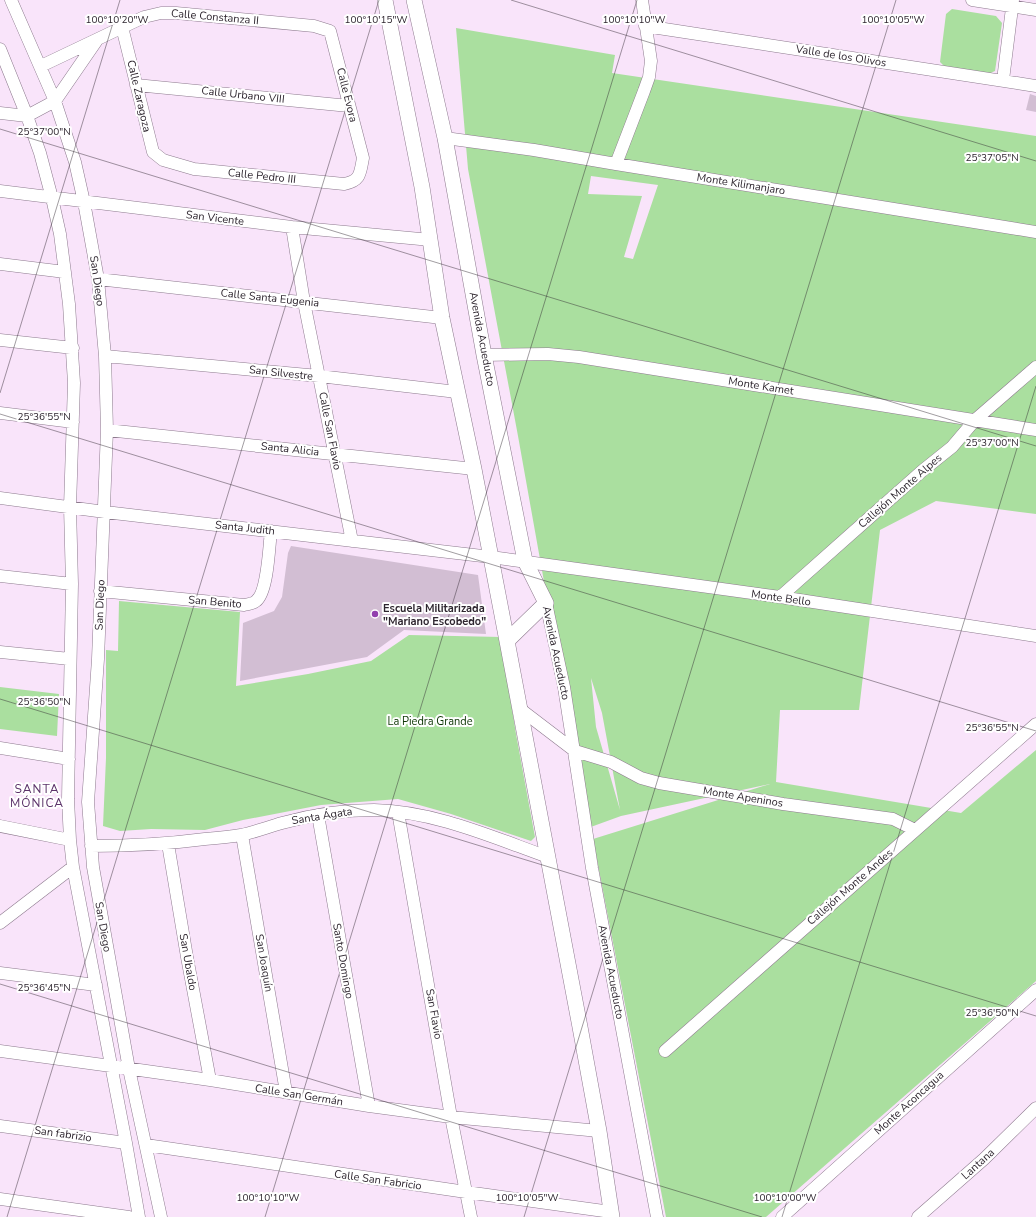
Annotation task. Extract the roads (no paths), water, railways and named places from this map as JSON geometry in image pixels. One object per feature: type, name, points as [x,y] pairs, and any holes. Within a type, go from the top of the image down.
[{"type":"street","name":"San Diego","points":[[11,0],[55,100],[75,162],[98,279],[105,356],[107,430],[98,659],[88,802],[90,846],[129,1069],[161,1217]]},
{"type":"street","points":[[385,0],[422,187],[442,318],[491,556],[599,1131],[611,1215]]},
{"type":"street","name":"Avenida Acueducto","points":[[414,0],[445,138],[484,355],[525,561],[546,603],[564,687],[592,868],[657,1217]]},
{"type":"street","points":[[616,164],[649,77],[651,61],[642,0]]},
{"type":"street","points":[[972,0],[1012,3],[1036,10]]},
{"type":"street","points":[[1003,80],[1012,3]]},
{"type":"street","name":"Calle Constanza II","points":[[41,66],[144,17],[161,13],[176,13],[314,26]]},
{"type":"street","name":"Calle Evora","points":[[314,26],[330,31],[363,158],[359,176]]},
{"type":"street","name":"Valle de los Olivos","points":[[645,26],[1036,86]]},
{"type":"street","name":"Calle Zaragoza","points":[[122,27],[153,152],[163,160]]},
{"type":"street","name":"Calle Constanza II","points":[[55,100],[97,39]]},
{"type":"street","name":"San Diego","points":[[0,49],[40,153],[60,234],[65,272],[73,348],[74,383],[70,507],[72,584],[68,759],[70,840],[73,867],[139,1217]]},
{"type":"street","name":"Calle Urbano VIII","points":[[136,84],[349,106]]},
{"type":"street","points":[[0,113],[27,116],[55,100]]},
{"type":"street","name":"Monte Kilimanjaro","points":[[445,138],[534,150],[1036,232]]},
{"type":"street","name":"Calle Pedro III","points":[[163,160],[194,169],[344,184],[352,182],[359,176]]},
{"type":"street","name":"San Vicente","points":[[0,191],[292,227],[431,240]]},
{"type":"street","name":"Calle San Flavio","points":[[292,227],[304,302],[352,541]]},
{"type":"street","points":[[0,264],[65,272]]},
{"type":"street","name":"Calle Santa Eugenia","points":[[98,279],[442,318]]},
{"type":"street","points":[[0,340],[73,348]]},
{"type":"street","name":"Monte Kamet","points":[[484,355],[548,354],[579,357],[1036,430]]},
{"type":"street","name":"San Silvestre","points":[[105,356],[319,376],[457,392]]},
{"type":"street","name":"Callejón Monte Alpes","points":[[780,597],[922,471],[952,447],[975,420],[1036,367]]},
{"type":"street","points":[[0,413],[73,422]]},
{"type":"street","name":"Santa Alicia","points":[[107,430],[474,469]]},
{"type":"street","name":"Santa Judith","points":[[0,498],[104,512],[491,556]]},
{"type":"street","name":"San Benito","points":[[100,592],[244,605],[251,604],[256,601],[262,591],[265,580],[271,531]]},
{"type":"street","name":"Monte Bello","points":[[491,556],[780,597],[1036,636]]},
{"type":"street","points":[[0,576],[72,584]]},
{"type":"street","points":[[507,641],[546,603]]},
{"type":"street","points":[[0,652],[70,659]]},
{"type":"street","points":[[520,709],[574,751]]},
{"type":"street","name":"Callejón Monte Andes","points":[[665,1051],[1036,724]]},
{"type":"street","points":[[0,748],[68,759]]},
{"type":"street","name":"Monte Apeninos","points":[[574,751],[611,762],[641,778],[659,783],[783,804],[893,819],[916,830]]},
{"type":"street","name":"Santa Ágata","points":[[90,846],[168,844],[242,835],[318,815],[348,811],[374,810],[429,817],[548,857]]},
{"type":"street","name":"San Flavio","points":[[398,812],[451,1117],[471,1217]]},
{"type":"street","name":"Santo Domingo","points":[[318,815],[369,1106]]},
{"type":"street","points":[[0,826],[70,840]]},
{"type":"street","name":"San Joaquín","points":[[242,835],[286,1092]]},
{"type":"street","name":"San Ubaldo","points":[[168,844],[210,1080]]},
{"type":"street","points":[[0,923],[73,867]]},
{"type":"street","points":[[0,973],[96,985]]},
{"type":"street","name":"Monte Aconcagua","points":[[782,1217],[1036,990]]},
{"type":"street","name":"Calle San Germán","points":[[0,1051],[210,1080],[369,1106],[451,1117],[599,1131]]},
{"type":"street","name":"Lantana","points":[[918,1217],[984,1159],[1036,1108]]},
{"type":"street","name":"San fabrizio","points":[[0,1126],[126,1143]]},
{"type":"street","name":"Calle San Fabricio","points":[[146,1145],[611,1215]]},
{"type":"street","points":[[0,1199],[129,1217]]},
{"type":"place","name":"Escuela Militarizada \"Mariano Escobedo\"","points":[[375,614]]},
{"type":"district","name":"SANTA MÓNICA","points":[[37,796]]},
{"type":"park label","name":"La Piedra Grande","points":[[430,721]]}]
